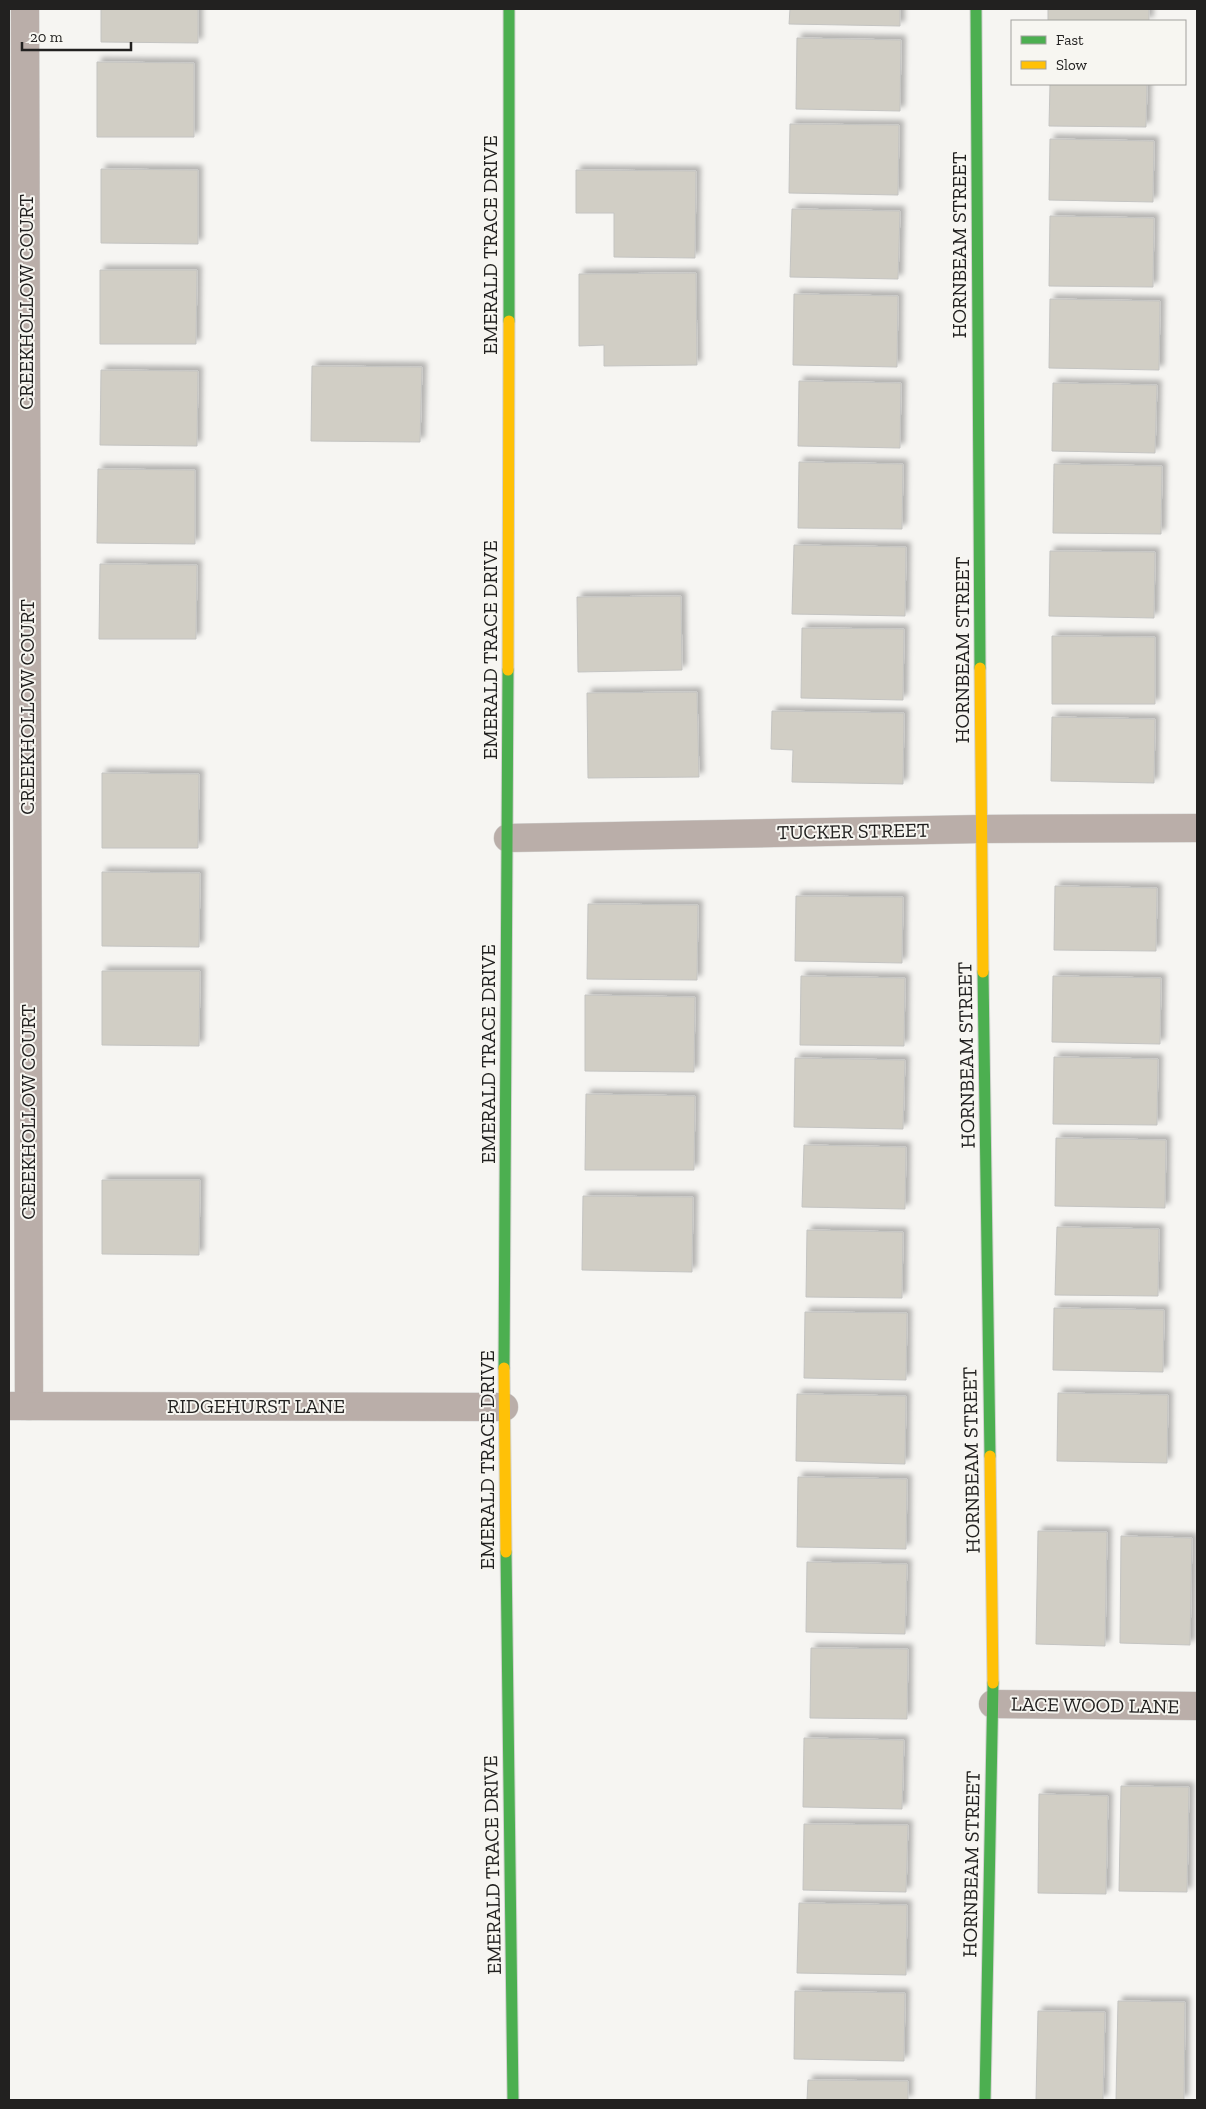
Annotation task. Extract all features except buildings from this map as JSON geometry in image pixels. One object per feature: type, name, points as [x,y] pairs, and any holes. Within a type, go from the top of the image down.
[{"type":"street","name":"CREEKHOLLOW COURT","points":[[19,1406],[25,9]]},
{"type":"street","name":"EMERALD TRACE DRIVE","points":[[509,9],[508,838],[504,1407],[514,2100]]},
{"type":"street","name":"HORNBEAM STREET","points":[[976,9],[981,829],[993,1704],[985,2100]]},
{"type":"street","name":"TUCKER STREET","points":[[508,838],[981,829],[1197,828]]},
{"type":"street","name":"RIDGEHURST LANE","points":[[19,1406],[504,1407]]},
{"type":"street","name":"LACE WOOD LANE","points":[[993,1704],[1197,1706]]},
{"type":"traffic: fast","points":[[509,9],[509,321]]},
{"type":"traffic: fast","points":[[976,9],[980,668]]},
{"type":"traffic: fast","points":[[504,1368],[508,670]]},
{"type":"traffic: fast","points":[[983,972],[990,1456]]},
{"type":"traffic: fast","points":[[506,1552],[513,2100]]},
{"type":"traffic: fast","points":[[985,2100],[993,1683]]},
{"type":"traffic: slow","points":[[508,670],[509,321]]},
{"type":"traffic: slow","points":[[980,668],[983,972]]},
{"type":"traffic: slow","points":[[504,1368],[506,1552]]},
{"type":"traffic: slow","points":[[990,1456],[993,1683]]}]
